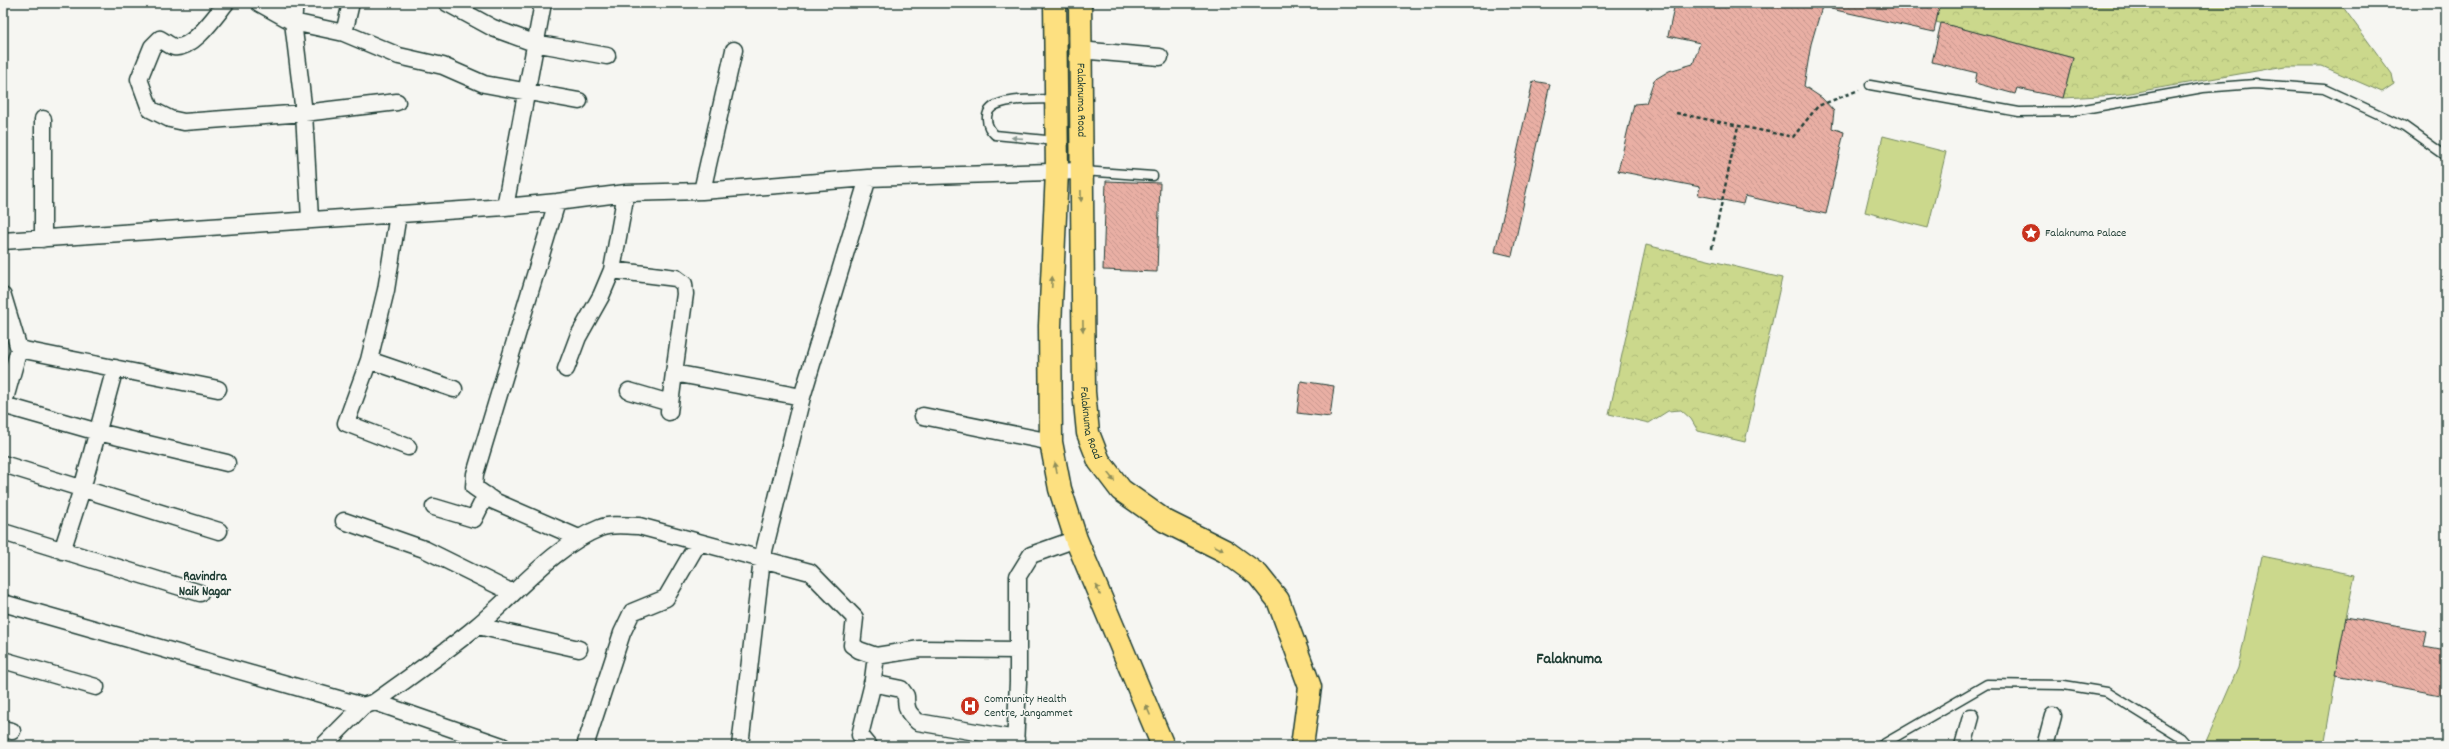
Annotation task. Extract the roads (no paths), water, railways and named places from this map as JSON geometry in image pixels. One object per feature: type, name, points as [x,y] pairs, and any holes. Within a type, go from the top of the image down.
[{"type":"highway","name":"Falaknuma Road","points":[[1055,3],[1057,171],[1050,326],[1051,442],[1060,489],[1076,540],[1163,746]]},
{"type":"highway","name":"Falaknuma Road","points":[[1080,3],[1084,392],[1088,433],[1099,461],[1121,490],[1165,521],[1225,551],[1258,575],[1278,600],[1310,687],[1302,746]]},
{"type":"street","points":[[226,3],[199,35],[185,45],[174,46],[160,39],[152,47],[140,79],[150,109],[170,119],[184,122],[304,113],[397,102]]},
{"type":"street","points":[[259,3],[293,22],[344,33],[398,56],[443,66],[484,84],[579,101]]},
{"type":"street","points":[[295,3],[293,22],[304,113],[310,219]]},
{"type":"street","points":[[344,33],[351,3]]},
{"type":"street","points":[[447,3],[493,28],[534,43],[607,56]]},
{"type":"street","points":[[505,207],[526,91],[539,4]]},
{"type":"street","points":[[702,191],[734,50]]},
{"type":"street","points":[[1080,50],[1160,57]]},
{"type":"street","points":[[43,119],[43,239]]},
{"type":"street","points":[[3,241],[310,219],[505,207],[626,193],[702,191],[868,178],[1081,171]]},
{"type":"street","points":[[740,746],[762,559],[802,397],[868,178]]},
{"type":"street","points":[[566,369],[578,337],[601,296],[612,270],[626,193]]},
{"type":"street","points":[[558,202],[475,474],[474,487],[486,495],[579,538]]},
{"type":"street","points":[[398,214],[386,290],[369,360],[346,423],[408,447]]},
{"type":"street","points":[[612,270],[676,278],[684,284],[685,294],[670,408],[629,391]]},
{"type":"street","points":[[3,296],[19,349],[3,405],[98,432],[227,463]]},
{"type":"street","points":[[19,349],[218,389]]},
{"type":"street","points":[[369,360],[454,389]]},
{"type":"street","points":[[62,551],[82,489],[115,368]]},
{"type":"street","points":[[674,373],[802,397]]},
{"type":"street","points":[[923,416],[1051,442]]},
{"type":"street","points":[[3,464],[218,531]]},
{"type":"street","points":[[434,507],[474,519],[486,495]]},
{"type":"street","points":[[344,521],[424,549],[513,593]]},
{"type":"street","points":[[323,746],[369,704],[478,626],[513,593],[579,538],[601,527],[613,525],[638,526],[810,572],[855,618],[852,645],[859,650],[876,656],[920,648],[1018,650]]},
{"type":"street","points":[[3,532],[200,593]]},
{"type":"street","points":[[872,683],[901,689],[906,696],[907,710],[918,722],[1015,743],[1018,650],[1018,576],[1025,562],[1031,556],[1076,540]]},
{"type":"street","points":[[585,746],[622,633],[632,612],[666,598],[698,543]]},
{"type":"street","points":[[3,603],[369,704],[502,746]]},
{"type":"street","points":[[478,626],[579,649]]},
{"type":"street","points":[[869,746],[860,735],[872,683],[876,656]]},
{"type":"street","points":[[3,660],[96,687]]},
{"type":"street","points":[[2045,746],[2053,716]]},
{"type":"street","points":[[1963,746],[1971,717]]},
{"type":"lane","points":[[1870,85],[2019,112],[2073,111],[2203,88],[2255,84],[2324,89],[2404,126],[2446,156]]},
{"type":"lane","points":[[1055,99],[998,103],[990,108],[986,115],[990,130],[995,135],[1056,141]]},
{"type":"lane","points":[[1081,171],[1153,176]]},
{"type":"lane","points":[[1880,746],[1987,684],[2064,685],[2107,692],[2181,738],[2188,746]]},
{"type":"water","points":[[2055,3],[2097,3],[2087,8],[2076,9]]},
{"type":"place","name":"Falaknuma Palace","points":[[2031,233]]},
{"type":"place","name":"Community Health Centre, Jangammet","points":[[970,706]]},
{"type":"district","name":"Ravindra Naik Nagar","points":[[205,584]]},
{"type":"district","name":"Falaknuma","points":[[1569,659]]}]
